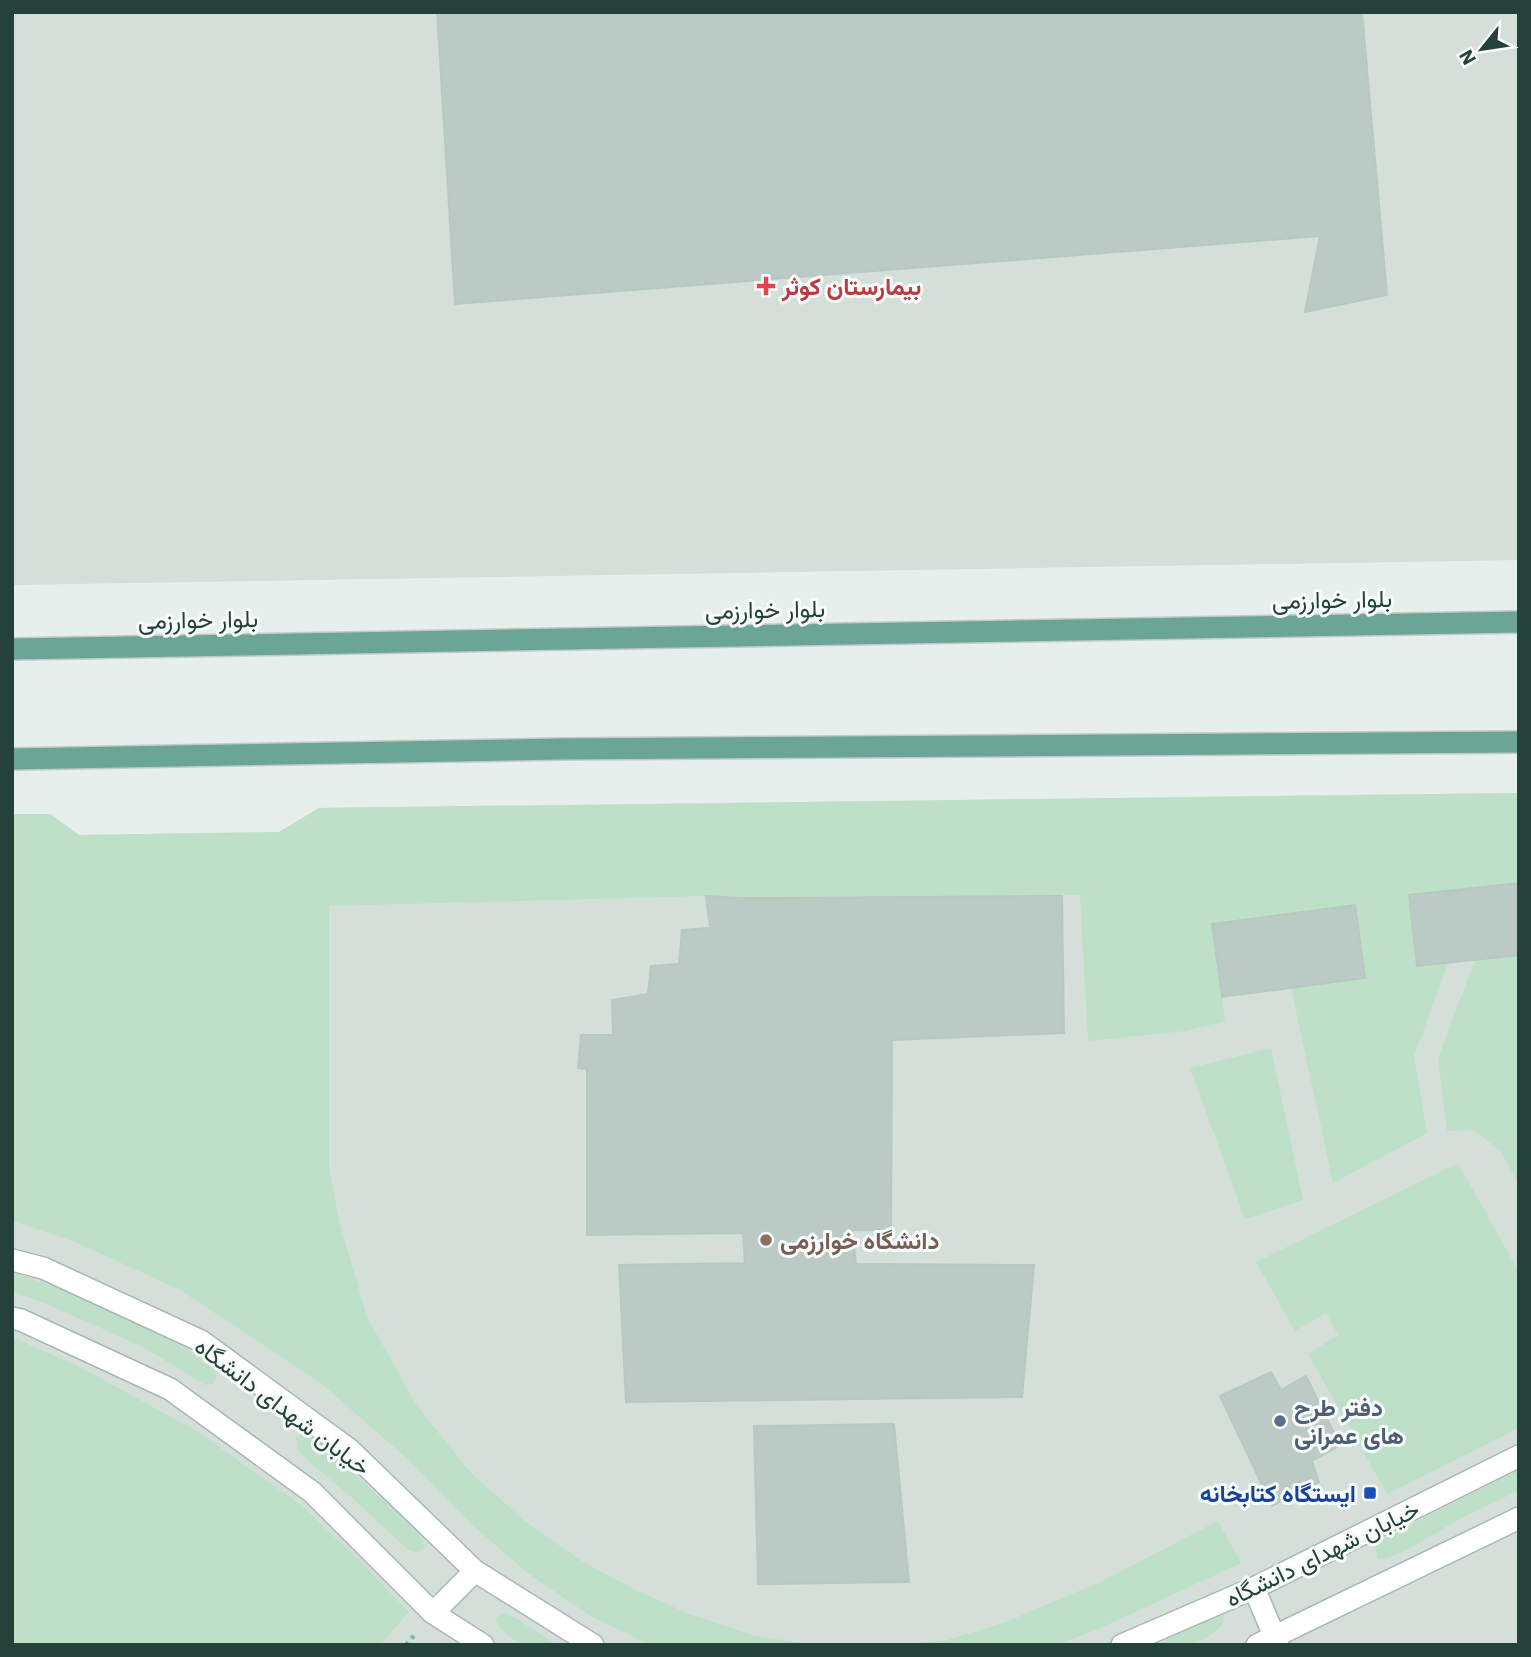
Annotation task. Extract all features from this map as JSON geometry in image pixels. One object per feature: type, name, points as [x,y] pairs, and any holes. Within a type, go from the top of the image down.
[{"type":"main road","name":"بلوار خوارزمی","points":[[12,649],[1519,622]]},
{"type":"main road","points":[[12,760],[561,749],[1519,742]]},
{"type":"lane","name":"خیابان شهدای دانشگاه","points":[[12,1259],[43,1268],[201,1341],[350,1450],[475,1571],[593,1645]]},
{"type":"lane","points":[[12,1318],[170,1389],[312,1492],[433,1613],[484,1645]]},
{"type":"lane","name":"خیابان شهدای دانشگاه","points":[[1122,1645],[1254,1588],[1519,1456]]},
{"type":"lane","points":[[1254,1588],[1269,1642],[1519,1518]]},
{"type":"lane","points":[[433,1613],[475,1571]]},
{"type":"shaded area","name":"بیمارستان کوثر","points":[[12,12],[1519,12],[1519,560],[12,585]]},
{"type":"shaded area","name":"دانشگاه خوارزمی","points":[[1519,793],[1519,1645],[12,1645],[12,814],[50,814],[79,835],[279,832],[319,808]]},
{"type":"green space","points":[[1519,793],[1519,883],[1409,896],[1417,965],[1448,963],[1414,1056],[1427,1133],[1333,1183],[1291,988],[1365,978],[1354,905],[1212,924],[1225,1021],[1186,1031],[1088,1041],[1080,895],[706,896],[329,906],[329,1168],[340,1224],[367,1317],[417,1406],[471,1473],[525,1521],[580,1560],[689,1614],[752,1635],[813,1645],[651,1645],[592,1617],[529,1574],[471,1524],[410,1461],[322,1384],[180,1290],[73,1241],[12,1221],[12,814],[50,814],[79,835],[279,832],[319,808]]},
{"type":"green space","points":[[1519,955],[1519,1184],[1501,1152],[1474,1130],[1447,1131],[1438,1058],[1475,960]]},
{"type":"green space","points":[[1271,1048],[1303,1200],[1245,1219],[1190,1068]]},
{"type":"green space","points":[[1458,1163],[1519,1272],[1519,1428],[1387,1494],[1308,1354],[1338,1335],[1326,1313],[1295,1331],[1256,1262]]},
{"type":"green space","points":[[12,1272],[72,1293],[157,1332],[213,1366],[217,1376],[213,1384],[205,1385],[145,1348],[12,1291]]},
{"type":"green space","points":[[12,1337],[80,1367],[197,1431],[301,1505],[409,1612],[380,1645],[12,1645]]},
{"type":"green space","points":[[301,1433],[308,1433],[326,1447],[404,1518],[419,1534],[424,1543],[423,1548],[415,1552],[408,1550],[307,1460],[297,1448],[296,1438]]},
{"type":"green space","points":[[1519,1469],[1519,1490],[1407,1550],[1378,1559],[1374,1544]]},
{"type":"green space","points":[[1218,1521],[1241,1563],[1094,1631],[1055,1645],[901,1645],[947,1640],[1003,1623],[1100,1582]]},
{"type":"green space","points":[[506,1613],[557,1645],[528,1644],[514,1640],[495,1619]]},
{"type":"green space","points":[[1220,1615],[1225,1620],[1218,1629],[1203,1639],[1186,1644],[1157,1645],[1206,1619]]},
{"type":"building","points":[[437,12],[1362,12],[1387,295],[1305,312],[1320,236],[455,304]]},
{"type":"building","points":[[1519,883],[1519,955],[1417,966],[1409,895]]},
{"type":"building","points":[[706,896],[1062,896],[1064,1033],[892,1040],[891,1230],[852,1230],[856,1264],[1034,1265],[1022,1397],[626,1402],[619,1265],[745,1263],[743,1233],[587,1235],[587,1069],[578,1068],[581,1035],[613,1035],[612,1000],[648,994],[651,966],[679,964],[682,930],[710,928]]},
{"type":"building","points":[[1355,905],[1365,978],[1222,997],[1212,924]]},
{"type":"building","name":"دفتر طرح های عمرانی","points":[[1271,1372],[1281,1390],[1306,1376],[1340,1445],[1312,1461],[1319,1482],[1272,1506],[1220,1396]]},
{"type":"building","points":[[894,1424],[909,1582],[758,1584],[754,1426]]},
{"type":"place","name":"بیمارستان کوثر","points":[[766,286]]},
{"type":"place","name":"دانشگاه خوارزمی","points":[[766,1240]]},
{"type":"place","name":"دفتر طرح های عمرانی","points":[[1280,1421]]},
{"type":"place","name":"ایستگاه کتابخانه","points":[[1370,1493]]}]
